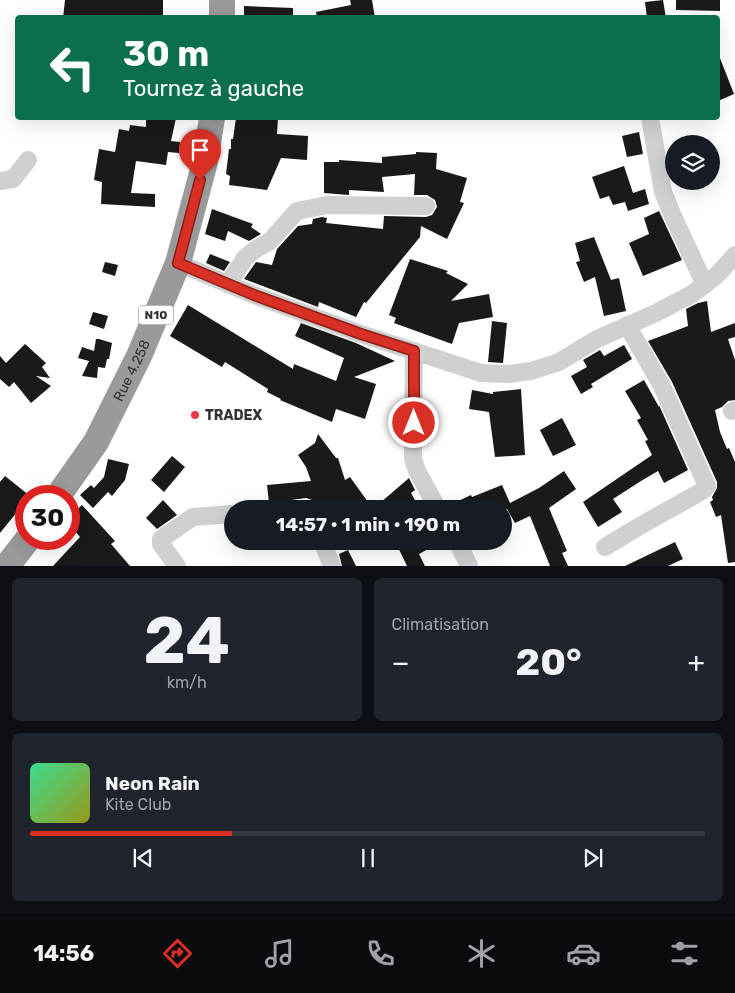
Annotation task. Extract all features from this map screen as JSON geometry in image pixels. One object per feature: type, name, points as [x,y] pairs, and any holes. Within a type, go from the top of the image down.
[{"type":"highway","points":[[222,0],[222,15]]},
{"type":"highway","name":"Rue 4.258","points":[[66,485],[96,442],[139,356],[178,263],[205,162],[212,120]]},
{"type":"highway","points":[[8,566],[20,550]]},
{"type":"street","points":[[650,120],[663,192],[705,285]]},
{"type":"street","points":[[0,181],[13,179],[28,160]]},
{"type":"street","points":[[228,284],[246,258],[253,251],[270,241],[297,211],[327,205],[426,206]]},
{"type":"street","points":[[178,263],[254,295],[361,334],[482,373],[508,374],[531,371],[559,362],[598,339],[671,306],[705,285],[735,256]]},
{"type":"street","points":[[605,547],[704,490],[707,486],[662,386],[627,325]]},
{"type":"street","points":[[414,351],[413,459],[417,471],[433,500]]},
{"type":"street","points":[[177,566],[161,544],[161,539],[193,518],[224,515]]},
{"type":"street","points":[[326,550],[332,566]]},
{"type":"street","points":[[461,550],[469,566]]},
{"type":"building","points":[[65,0],[163,0],[163,15],[63,15]]},
{"type":"building","points":[[350,0],[372,0],[374,15],[316,15],[316,12],[351,5]]},
{"type":"building","points":[[663,0],[666,15],[647,15],[645,2]]},
{"type":"building","points":[[676,0],[720,0],[720,11],[676,10]]},
{"type":"building","points":[[244,6],[293,8],[293,15],[244,15]]},
{"type":"building","points":[[720,58],[734,94],[720,100]]},
{"type":"building","points":[[146,120],[176,120],[171,141],[180,142],[179,153],[168,152],[166,165],[136,161],[131,193],[155,194],[155,207],[101,204],[102,182],[94,180],[99,149],[115,152],[119,129],[129,131],[130,125],[146,127]]},
{"type":"building","points":[[236,120],[278,120],[277,134],[308,136],[307,160],[281,158],[267,190],[229,185],[230,176],[226,174],[231,139],[233,139]]},
{"type":"building","points":[[639,132],[643,154],[627,157],[622,136]]},
{"type":"building","points":[[416,152],[437,153],[436,169],[467,178],[460,202],[464,203],[447,239],[421,226],[420,237],[366,303],[364,302],[356,317],[319,302],[318,307],[244,279],[256,262],[272,265],[277,249],[298,226],[312,224],[313,219],[322,217],[327,218],[326,223],[383,229],[384,216],[426,217],[432,215],[437,207],[435,200],[427,195],[414,195],[415,174],[382,177],[384,192],[349,190],[349,195],[324,193],[324,162],[339,162],[339,160],[382,163],[382,157],[416,154]]},
{"type":"building","points":[[624,166],[633,193],[645,189],[649,204],[628,211],[625,202],[613,205],[609,196],[600,199],[592,177]]},
{"type":"building","points":[[212,209],[253,224],[251,227],[261,234],[249,241],[228,231],[225,241],[205,234]]},
{"type":"building","points":[[659,211],[682,260],[643,276],[629,243],[649,234],[644,218]]},
{"type":"building","points":[[594,237],[611,280],[619,278],[626,311],[604,316],[595,277],[584,282],[576,262],[580,261],[575,243]]},
{"type":"building","points":[[210,254],[230,262],[224,271],[206,263]]},
{"type":"building","points":[[410,259],[448,271],[446,273],[468,284],[451,301],[489,294],[493,317],[459,323],[452,344],[394,323],[396,318],[389,315]]},
{"type":"building","points":[[105,262],[118,265],[115,276],[102,272]]},
{"type":"building","points":[[707,301],[711,332],[735,323],[735,337],[728,339],[735,360],[735,400],[728,401],[722,407],[715,410],[720,432],[735,462],[735,562],[728,563],[721,515],[716,517],[710,502],[713,500],[712,497],[717,488],[717,482],[672,382],[648,341],[688,326],[686,309]]},
{"type":"building","points":[[188,305],[293,369],[294,364],[336,381],[344,358],[295,336],[301,323],[356,343],[395,361],[354,377],[376,384],[365,419],[336,409],[332,422],[280,400],[267,392],[268,389],[225,362],[222,367],[170,336]]},
{"type":"building","points":[[93,312],[108,316],[104,329],[89,324]]},
{"type":"building","points":[[492,321],[507,323],[503,363],[488,362]]},
{"type":"building","points":[[96,339],[112,343],[109,359],[107,359],[105,368],[98,367],[97,378],[82,376],[89,361],[78,358],[82,347],[94,351]]},
{"type":"building","points":[[25,344],[46,363],[42,367],[50,378],[36,376],[51,386],[31,403],[14,382],[9,387],[0,379],[0,356],[6,363]]},
{"type":"building","points":[[624,345],[632,359],[591,384],[593,387],[581,394],[571,376],[587,367],[583,360],[600,350],[604,356]]},
{"type":"building","points":[[644,380],[659,407],[659,405],[688,470],[664,483],[658,471],[641,481],[613,499],[622,512],[598,527],[583,502],[652,455],[645,441],[648,440],[637,420],[641,418],[625,391]]},
{"type":"building","points":[[521,389],[525,455],[495,457],[489,412],[469,409],[472,390],[493,394],[493,392]]},
{"type":"building","points":[[562,418],[576,445],[553,456],[540,430]]},
{"type":"building","points":[[318,434],[336,458],[338,458],[345,480],[350,477],[367,500],[312,500],[306,498],[269,500],[267,485],[311,481],[306,467],[298,455],[315,443]]},
{"type":"building","points":[[172,456],[185,467],[164,492],[151,480]]},
{"type":"building","points":[[108,459],[129,464],[125,480],[112,496],[108,492],[93,508],[80,495],[91,485],[94,488],[104,477]]},
{"type":"building","points":[[564,471],[576,489],[549,508],[567,551],[562,553],[568,566],[550,566],[530,516],[515,523],[512,518],[512,502],[539,488]]},
{"type":"building","points":[[5,476],[16,485],[15,515],[0,533],[0,482]]},
{"type":"building","points":[[409,478],[415,490],[411,493],[415,500],[383,500]]},
{"type":"building","points":[[502,485],[509,500],[461,500],[471,495],[472,497]]},
{"type":"building","points":[[163,500],[177,515],[157,529],[146,518]]},
{"type":"building","points":[[82,505],[115,541],[111,544],[130,566],[53,566],[68,550],[80,550],[80,507]]},
{"type":"building","points":[[675,542],[683,559],[668,566],[625,566]]},
{"type":"building","points":[[348,550],[356,566],[342,566],[339,554]]},
{"type":"building","points":[[399,550],[426,550],[419,554],[425,566],[407,566]]},
{"type":"place","name":"TRADEX","points":[[195,415]]},
{"type":"route","points":[[200,180],[178,263],[254,295],[414,351],[414,423]]}]
